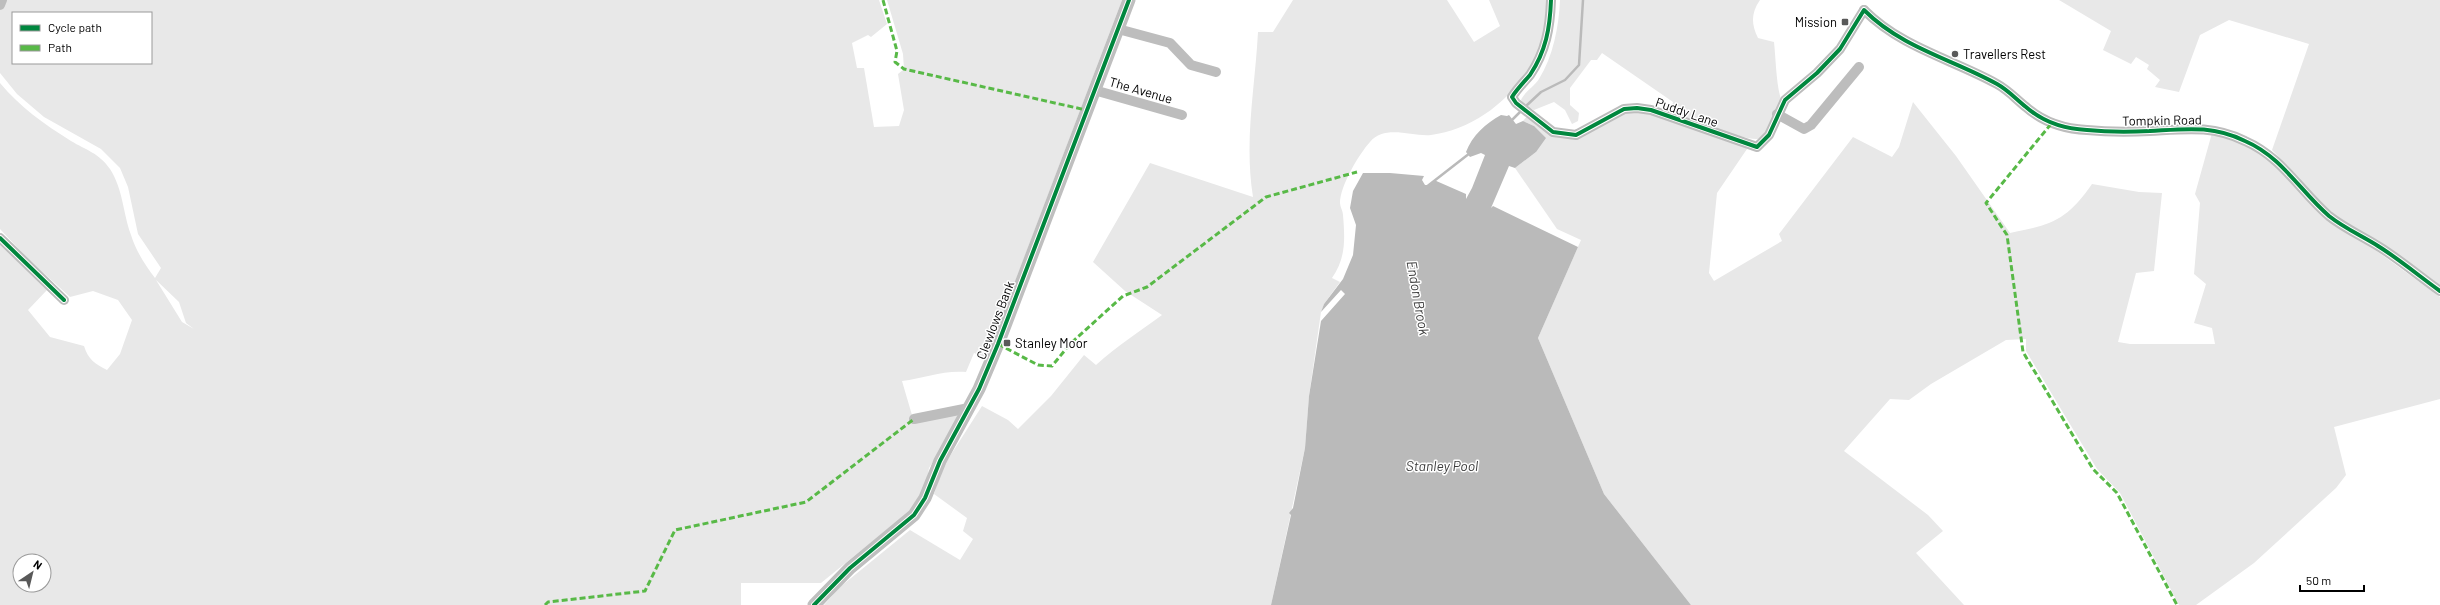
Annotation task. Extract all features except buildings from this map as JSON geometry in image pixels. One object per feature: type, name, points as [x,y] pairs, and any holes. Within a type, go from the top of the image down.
[{"type":"street","points":[[0,5],[2,0]]},
{"type":"street","name":"Clewlows Bank","points":[[814,605],[850,568],[914,515],[925,498],[940,461],[969,408],[998,344],[1129,0]]},
{"type":"street","name":"Puddy Lane","points":[[1551,0],[1550,24],[1546,47],[1534,68],[1512,97],[1519,105],[1553,132],[1576,135],[1624,109],[1637,108],[1651,110],[1758,147],[1769,135],[1777,114],[1785,100],[1817,73],[1840,48],[1863,5]]},
{"type":"street","name":"Tompkin Road","points":[[1863,5],[1878,24],[1896,37],[1997,84],[2027,108],[2056,126],[2088,130],[2150,131],[2203,128],[2246,141],[2269,155],[2286,169],[2330,216],[2378,246],[2440,291]]},
{"type":"street","points":[[1118,29],[1170,43],[1192,65],[1216,72]]},
{"type":"street","points":[[1777,114],[1804,129],[1811,125],[1859,67]]},
{"type":"street","name":"The Avenue","points":[[1094,90],[1182,115]]},
{"type":"street","points":[[0,238],[64,300]]},
{"type":"street","points":[[914,419],[969,408]]},
{"type":"shaded area","points":[[5,0],[879,0],[887,24],[871,37],[868,35],[852,43],[857,68],[864,68],[874,127],[899,126],[904,110],[898,74],[904,69],[903,54],[887,0],[1122,0],[986,358],[974,353],[966,372],[942,373],[902,381],[914,422],[958,411],[957,423],[929,468],[926,484],[917,505],[821,583],[741,583],[741,605],[0,605],[0,245],[47,290],[28,310],[50,337],[84,346],[90,358],[103,368],[107,370],[120,354],[132,320],[118,300],[93,291],[70,297],[27,258],[0,229],[0,83],[33,115],[71,141],[97,155],[106,164],[118,185],[128,227],[138,252],[155,278],[161,268],[138,234],[128,187],[120,168],[101,149],[44,117],[17,94],[0,73],[0,10]],"holes":[[[156,280],[179,302],[186,323],[194,329],[182,322]]]},
{"type":"shaded area","points":[[1293,0],[1447,0],[1474,42],[1500,26],[1489,0],[1548,0],[1545,31],[1540,48],[1522,79],[1497,105],[1466,125],[1449,131],[1431,135],[1391,132],[1376,137],[1361,154],[1347,179],[1343,188],[1340,203],[1343,215],[1344,248],[1337,271],[1332,278],[1340,282],[1324,304],[1321,312],[1309,396],[1305,448],[1271,605],[824,605],[840,587],[910,530],[960,560],[973,539],[963,531],[967,518],[934,494],[943,467],[982,406],[1008,420],[1018,429],[1051,396],[1084,355],[1096,365],[1120,345],[1162,315],[1125,291],[1093,262],[1150,163],[1253,197],[1250,135],[1258,32],[1273,32]]},
{"type":"shaded area","points":[[1560,0],[1760,0],[1755,9],[1753,19],[1754,28],[1758,38],[1774,42],[1777,79],[1781,100],[1768,131],[1761,138],[1755,139],[1745,137],[1732,134],[1671,111],[1673,102],[1602,53],[1597,60],[1591,60],[1570,88],[1570,105],[1579,113],[1578,121],[1572,124],[1565,110],[1554,102],[1534,110],[1524,105],[1521,100],[1539,79],[1552,51],[1557,31]]},
{"type":"shaded area","points":[[2059,0],[2440,0],[2440,285],[2378,240],[2347,224],[2333,213],[2272,150],[2309,44],[2229,20],[2200,35],[2179,92],[2155,87],[2160,80],[2147,69],[2149,65],[2136,57],[2131,64],[2103,50],[2111,31]]},
{"type":"shaded area","points":[[1913,102],[1956,156],[2010,233],[2037,227],[2057,219],[2075,206],[2092,184],[2139,192],[2162,193],[2154,271],[2136,273],[2118,342],[2130,344],[2215,344],[2212,328],[2194,323],[2206,284],[2194,274],[2200,203],[2195,194],[2212,133],[2240,141],[2261,153],[2367,244],[2440,297],[2440,399],[2334,427],[2346,475],[2336,488],[2254,563],[2196,605],[2179,605],[2120,493],[2097,469],[2026,351],[2026,339],[2006,340],[1931,384],[1909,400],[1890,399],[1844,451],[1928,515],[1943,531],[1916,553],[1964,605],[1691,605],[1604,494],[1538,338],[1581,240],[1557,229],[1515,168],[1536,152],[1534,126],[1523,121],[1528,115],[1563,138],[1626,112],[1639,111],[1743,144],[1747,149],[1717,193],[1709,273],[1714,281],[1782,241],[1779,234],[1853,137],[1892,157],[1899,147]]},
{"type":"water","name":"Stanley Pool","points":[[1501,115],[1509,115],[1516,124],[1523,121],[1534,126],[1546,138],[1536,152],[1515,168],[1509,166],[1491,208],[1493,206],[1578,247],[1538,338],[1604,494],[1691,605],[1271,605],[1291,515],[1289,513],[1293,508],[1305,448],[1309,396],[1321,321],[1345,294],[1341,290],[1321,312],[1324,304],[1343,279],[1353,255],[1356,225],[1350,208],[1353,191],[1363,173],[1390,173],[1424,176],[1422,180],[1425,185],[1430,185],[1434,180],[1466,194],[1466,199],[1485,155],[1481,153],[1470,157],[1466,152],[1480,130]]},
{"type":"waterway","name":"Endon Brook","points":[[1526,106],[1541,92],[1565,80],[1579,65],[1583,0]]},
{"type":"waterway","name":"Endon Brook","points":[[1512,120],[1522,110]]},
{"type":"waterway","name":"Endon Brook","points":[[1425,188],[1470,153]]},
{"type":"marked path","points":[[883,0],[897,51],[895,62],[904,69],[1086,110]]},
{"type":"marked path","points":[[2051,124],[1986,203],[2007,235],[2023,352],[2093,469],[2117,493],[2177,605]]},
{"type":"marked path","points":[[998,344],[1038,365],[1052,366],[1070,344],[1123,296],[1147,287],[1266,197],[1357,172]]},
{"type":"marked path","points":[[545,605],[548,602],[645,591],[675,530],[806,502],[914,419]]},
{"type":"cycle path","points":[[814,605],[850,568],[914,515],[925,498],[940,461],[979,389],[998,344],[1129,0]]},
{"type":"cycle path","points":[[1551,0],[1550,20],[1540,57],[1530,75],[1512,97],[1516,103],[1553,132],[1576,135],[1624,109],[1637,108],[1651,110],[1757,147],[1769,135],[1785,100],[1817,73],[1840,49],[1864,10],[1894,34],[1911,44],[1997,84],[2033,113],[2062,127],[2135,132],[2199,129],[2221,132],[2245,141],[2270,156],[2329,216],[2386,251],[2440,291]]},
{"type":"cycle path","points":[[0,238],[64,300]]},
{"type":"place","name":"Mission","points":[[1845,22]]},
{"type":"place","name":"Travellers Rest","points":[[1955,54]]},
{"type":"place","name":"Stanley Moor","points":[[1007,343]]}]
